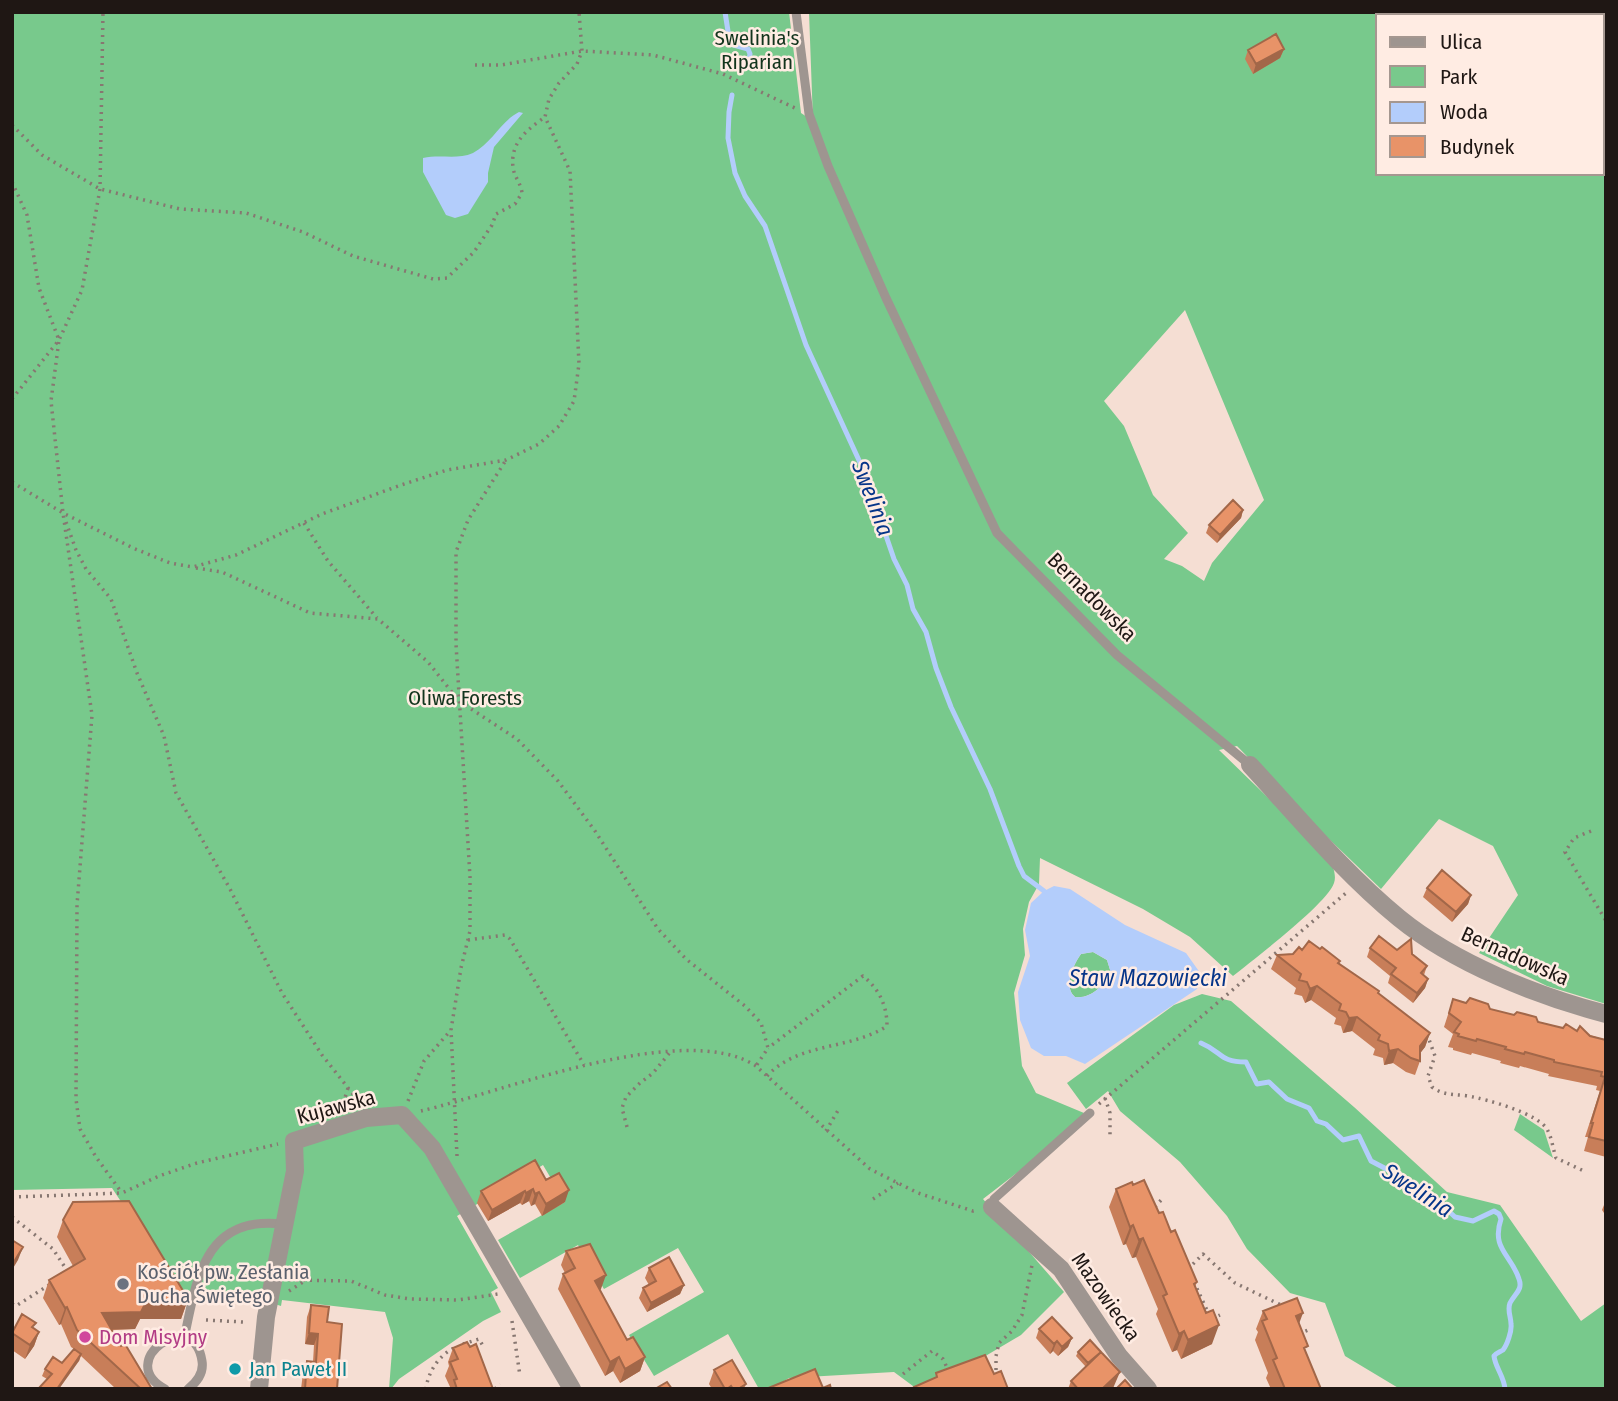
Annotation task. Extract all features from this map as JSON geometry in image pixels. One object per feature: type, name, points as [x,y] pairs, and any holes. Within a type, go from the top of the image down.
[{"type":"street","name":"Bernadowska","points":[[1250,765],[1358,883],[1401,920],[1444,950],[1551,1000],[1606,1014]]},
{"type":"street","name":"Kujawska","points":[[259,1389],[266,1317],[295,1171],[294,1141],[366,1118],[402,1115],[432,1148],[572,1389]]},
{"type":"street","name":"Mazowiecka","points":[[992,1207],[1061,1269],[1119,1356],[1147,1389]]},
{"type":"lane","name":"Bernadowska","points":[[796,12],[809,114],[828,166],[886,298],[996,533],[1117,655],[1250,765]]},
{"type":"lane","points":[[992,1207],[994,1199],[1090,1113]]},
{"type":"lane","points":[[184,1339],[194,1293],[208,1254],[219,1239],[250,1223],[283,1224]]},
{"type":"lane","points":[[165,1389],[154,1381],[150,1373],[150,1356],[154,1348],[167,1338],[184,1339],[192,1343],[202,1358],[200,1376],[188,1389]]},
{"type":"path","points":[[12,399],[59,340],[82,290],[100,189],[103,12]]},
{"type":"path","points":[[193,568],[236,555],[322,514],[447,470],[506,460],[539,444],[559,426],[574,401],[579,364],[570,171],[545,117],[549,99],[559,83],[577,64],[582,51],[579,12]]},
{"type":"path","points":[[475,65],[501,65],[582,51],[653,55],[711,71],[809,114]]},
{"type":"path","points":[[12,125],[42,155],[100,189],[180,209],[246,213],[303,232],[353,256],[433,279],[447,278],[474,252],[496,214],[514,204],[522,193],[522,185],[513,165],[516,149],[522,133],[545,117]]},
{"type":"path","points":[[12,182],[27,215],[38,288],[59,340],[51,401],[62,513],[92,715],[77,905],[76,1099],[80,1129],[122,1193]]},
{"type":"path","points":[[458,1193],[451,1030],[470,931],[470,877],[456,644],[456,552],[468,520],[506,460]]},
{"type":"path","points":[[12,482],[62,513],[170,563],[222,572],[310,613],[379,620]]},
{"type":"path","points":[[62,513],[86,569],[111,600],[137,673],[164,736],[176,793],[230,889],[282,993],[322,1055],[360,1103],[366,1118]]},
{"type":"path","points":[[304,523],[328,561],[379,620],[428,662],[459,701],[517,739],[558,781],[595,831],[659,929],[686,959],[745,1006],[761,1023],[768,1048]]},
{"type":"path","points":[[1591,831],[1574,838],[1565,852],[1606,921]]},
{"type":"path","points":[[1110,1138],[1110,1113],[1105,1098],[1229,988],[1358,883]]},
{"type":"path","points":[[468,940],[505,935],[510,939],[584,1065]]},
{"type":"path","points":[[756,1066],[768,1048],[863,976],[876,987],[887,1014],[887,1026],[861,1039],[836,1044],[788,1060],[775,1067],[767,1076]]},
{"type":"path","points":[[402,1115],[424,1061],[451,1030]]},
{"type":"path","points":[[1426,1030],[1435,1056],[1428,1076],[1432,1087],[1446,1094],[1473,1097],[1519,1110],[1533,1117],[1547,1128],[1559,1161],[1586,1172]]},
{"type":"path","points":[[402,1115],[454,1103],[584,1065],[672,1050],[715,1052],[742,1057],[756,1066],[870,1169],[918,1193],[973,1211],[992,1207]]},
{"type":"path","points":[[627,1126],[622,1108],[626,1097],[653,1073],[672,1050]]},
{"type":"path","points":[[827,1132],[840,1107]]},
{"type":"path","points":[[12,1197],[122,1193],[197,1163],[294,1141]]},
{"type":"path","points":[[873,1199],[898,1183]]},
{"type":"path","points":[[1160,1217],[1155,1207],[1162,1199]]},
{"type":"path","points":[[12,1217],[52,1249],[69,1273],[65,1275]]},
{"type":"path","points":[[996,1378],[999,1343],[1012,1331],[1022,1315],[1037,1246]]},
{"type":"path","points":[[1188,1269],[1203,1254],[1203,1247]]},
{"type":"path","points":[[1203,1254],[1234,1283],[1293,1311]]},
{"type":"path","points":[[1183,1258],[1211,1319],[1220,1315]]},
{"type":"path","points":[[273,1279],[351,1282],[385,1295],[410,1299],[458,1300],[513,1290],[512,1325],[520,1376]]},
{"type":"path","points":[[12,1304],[16,1306],[55,1282]]},
{"type":"path","points":[[206,1320],[243,1322]]},
{"type":"path","points":[[1297,1322],[1301,1333],[1311,1329]]},
{"type":"path","points":[[426,1389],[430,1372],[451,1350],[479,1339],[484,1346]]},
{"type":"path","points":[[903,1374],[932,1351],[943,1359],[951,1376]]},
{"type":"path","points":[[495,1389],[500,1384]]},
{"type":"green space","name":"Oliwa Forests","points":[[12,12],[789,12],[801,113],[813,121],[809,12],[1606,12],[1606,1004],[1547,986],[1479,953],[1518,895],[1493,846],[1439,819],[1381,889],[1237,746],[1219,750],[1329,857],[1335,873],[1334,883],[1305,917],[1233,976],[1190,937],[1143,909],[1040,858],[1039,884],[1029,902],[1023,929],[1025,955],[1014,993],[1022,1066],[1036,1093],[1084,1113],[1049,1148],[983,1199],[1064,1292],[1021,1335],[977,1361],[917,1389],[894,1372],[789,1378],[771,1389],[759,1389],[728,1334],[654,1376],[629,1335],[704,1292],[678,1248],[604,1289],[578,1245],[520,1278],[498,1240],[565,1202],[543,1165],[457,1216],[498,1288],[491,1292],[501,1312],[483,1321],[399,1379],[389,1389],[393,1338],[385,1312],[282,1300],[281,1306],[259,1299],[180,1291],[112,1188],[12,1190]],"holes":[[[1185,310],[1264,500],[1212,563],[1204,581],[1182,566],[1164,559],[1188,533],[1153,495],[1124,426],[1104,401]]]},
{"type":"green space","points":[[1093,952],[1107,960],[1111,973],[1096,991],[1075,997],[1070,988],[1072,970],[1081,954]]},
{"type":"green space","points":[[1202,994],[1231,1001],[1447,1192],[1500,1205],[1581,1321],[1606,1303],[1606,1389],[1400,1389],[1345,1356],[1325,1303],[1290,1293],[1247,1249],[1227,1216],[1180,1162],[1120,1111],[1108,1091],[1086,1109],[1067,1083],[1174,1005]]},
{"type":"green space","points":[[1520,1114],[1544,1130],[1553,1158],[1514,1130]]},
{"type":"water","points":[[519,112],[523,113],[494,147],[488,182],[468,214],[455,218],[446,215],[423,172],[423,158],[473,153]]},
{"type":"water","name":"Staw Mazowiecki","points":[[1054,886],[1070,889],[1125,925],[1186,953],[1203,977],[1197,989],[1085,1064],[1066,1056],[1044,1056],[1031,1048],[1020,1020],[1018,992],[1030,956],[1025,930],[1031,903]],"holes":[[[1093,952],[1107,960],[1111,973],[1104,983],[1087,996],[1075,997],[1071,993],[1070,982],[1072,970],[1081,954]]]},
{"type":"building","points":[[1276,34],[1284,49],[1256,64],[1248,50]]},
{"type":"building","points":[[1233,500],[1243,510],[1220,535],[1209,525]]},
{"type":"building","points":[[1442,870],[1471,895],[1456,912],[1427,888]]},
{"type":"building","points":[[1379,936],[1397,950],[1411,939],[1412,954],[1427,966],[1421,973],[1428,979],[1417,993],[1391,974],[1396,968],[1370,948]]},
{"type":"building","points":[[1309,941],[1320,949],[1322,947],[1340,961],[1338,963],[1379,991],[1378,993],[1430,1033],[1420,1046],[1420,1061],[1398,1049],[1389,1051],[1388,1044],[1378,1040],[1380,1035],[1357,1017],[1349,1018],[1346,1012],[1339,1010],[1341,1004],[1317,986],[1310,989],[1307,982],[1299,980],[1301,974],[1277,955],[1293,954],[1299,947],[1302,950]]},
{"type":"building","points":[[1470,998],[1488,1004],[1490,1009],[1536,1017],[1538,1022],[1563,1028],[1566,1024],[1577,1031],[1580,1026],[1590,1036],[1606,1040],[1606,1141],[1589,1137],[1605,1077],[1601,1076],[1602,1072],[1458,1036],[1459,1034],[1454,1032],[1461,1022],[1449,1013],[1453,999],[1466,1003]]},
{"type":"building","points":[[535,1160],[546,1180],[559,1173],[569,1190],[546,1204],[539,1192],[535,1194],[533,1189],[526,1193],[525,1191],[492,1210],[481,1191]]},
{"type":"building","points":[[1144,1180],[1159,1213],[1163,1212],[1171,1232],[1175,1230],[1197,1282],[1194,1284],[1206,1313],[1213,1310],[1219,1325],[1188,1340],[1184,1331],[1179,1334],[1163,1296],[1167,1294],[1143,1238],[1139,1240],[1133,1225],[1130,1227],[1116,1189]]},
{"type":"building","points":[[129,1201],[188,1299],[187,1302],[146,1302],[141,1312],[102,1313],[121,1346],[125,1344],[152,1389],[141,1389],[77,1330],[67,1307],[65,1308],[49,1280],[85,1259],[63,1220],[73,1202]]},
{"type":"building","points":[[12,1240],[23,1247],[12,1265]]},
{"type":"building","points":[[590,1244],[606,1275],[595,1281],[627,1340],[633,1337],[645,1357],[625,1369],[619,1357],[610,1362],[563,1274],[575,1268],[566,1251]]},
{"type":"building","points":[[669,1257],[684,1285],[651,1303],[643,1288],[656,1281],[649,1268]]},
{"type":"building","points":[[1297,1298],[1303,1313],[1296,1316],[1308,1346],[1304,1348],[1321,1389],[1285,1389],[1273,1360],[1277,1358],[1262,1321],[1267,1319],[1263,1311]]},
{"type":"building","points":[[311,1305],[329,1307],[327,1322],[342,1324],[337,1389],[305,1389],[307,1361],[316,1362],[318,1334],[309,1333]]},
{"type":"building","points":[[22,1314],[36,1323],[32,1327],[39,1332],[30,1345],[12,1333]]},
{"type":"building","points":[[1052,1317],[1072,1338],[1062,1347],[1057,1341],[1054,1344],[1039,1329]]},
{"type":"building","points":[[1090,1340],[1101,1352],[1088,1363],[1078,1352]]},
{"type":"building","points":[[467,1342],[470,1347],[476,1344],[493,1389],[457,1389],[454,1380],[457,1379],[450,1362],[458,1359],[453,1348]]},
{"type":"building","points":[[74,1349],[81,1354],[57,1389],[38,1389],[52,1374],[45,1369],[53,1357],[62,1363]]},
{"type":"building","points":[[1101,1352],[1120,1372],[1102,1389],[1078,1389],[1071,1381]]},
{"type":"building","points":[[985,1355],[994,1374],[1001,1371],[1008,1389],[914,1387],[937,1377],[936,1373]]},
{"type":"building","points":[[732,1360],[746,1384],[738,1389],[731,1386],[725,1389],[714,1370]]},
{"type":"building","points":[[815,1369],[823,1388],[830,1385],[831,1389],[766,1389]]},
{"type":"building","points":[[1125,1380],[1133,1389],[1116,1389]]},
{"type":"building","points":[[667,1382],[672,1389],[655,1389]]},
{"type":"waterway","name":"Swelinia","points":[[725,12],[730,44],[748,49],[748,64]]},
{"type":"waterway","name":"Swelinia","points":[[732,95],[728,138],[735,173],[745,196],[765,226],[806,345],[863,469],[894,559],[907,585],[913,609],[926,632],[951,707],[990,789],[1019,866],[1024,876],[1044,891]]},
{"type":"waterway","name":"Swelinia","points":[[1201,1043],[1226,1058],[1246,1062],[1257,1084],[1269,1082],[1287,1099],[1309,1108],[1317,1121],[1326,1124],[1343,1140],[1359,1136],[1371,1161],[1415,1186],[1429,1200],[1441,1204],[1455,1217],[1473,1221],[1494,1211],[1499,1214],[1500,1245],[1516,1270],[1520,1283],[1509,1306],[1509,1338],[1503,1350],[1494,1356],[1505,1389]]},
{"type":"place","name":"Kościół pw. Zesłania Ducha Świętego","points":[[123,1284]]},
{"type":"place","name":"Dom Misyjny","points":[[85,1337]]},
{"type":"place","name":"Jan Paweł II","points":[[235,1369]]},
{"type":"park label","name":"Swelinia's Riparian","points":[[757,50]]}]
